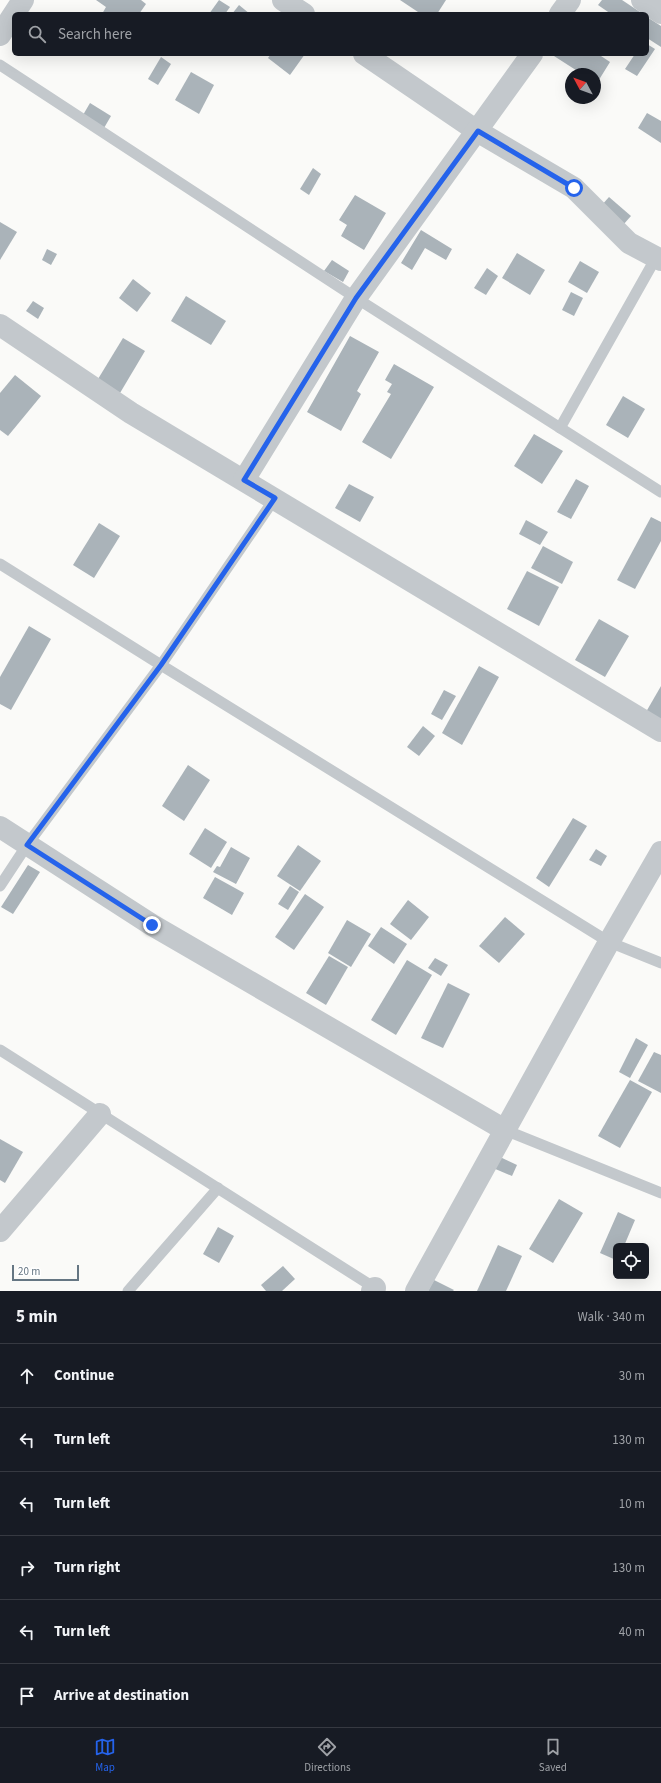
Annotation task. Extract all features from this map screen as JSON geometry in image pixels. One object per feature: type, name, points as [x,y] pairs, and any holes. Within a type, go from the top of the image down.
[{"type":"street","points":[[15,12],[23,0]]},
{"type":"street","points":[[283,0],[301,12]]},
{"type":"street","points":[[561,12],[570,0]]},
{"type":"street","points":[[642,0],[661,13]]},
{"type":"street","points":[[0,35],[12,17]]},
{"type":"street","points":[[367,56],[478,131],[574,188],[629,243],[659,256]]},
{"type":"street","points":[[244,480],[356,298],[478,131],[531,56]]},
{"type":"street","points":[[0,325],[131,413],[275,498],[661,731]]},
{"type":"street","points":[[0,826],[152,925],[505,1130]]},
{"type":"street","points":[[416,1291],[609,942],[661,852]]},
{"type":"street","points":[[0,1231],[100,1114]]},
{"type":"lane","points":[[0,65],[356,298],[661,492]]},
{"type":"lane","points":[[560,428],[659,256]]},
{"type":"lane","points":[[0,886],[27,845],[161,665],[275,498]]},
{"type":"lane","points":[[0,564],[609,942],[661,963]]},
{"type":"lane","points":[[0,1050],[376,1290]]},
{"type":"lane","points":[[505,1130],[661,1193]]},
{"type":"lane","points":[[128,1291],[218,1188]]},
{"type":"building","points":[[96,0],[141,0],[146,4],[140,12],[103,12],[106,7]]},
{"type":"building","points":[[219,0],[230,7],[226,12],[210,12]]},
{"type":"building","points":[[400,0],[446,0],[438,12],[418,12]]},
{"type":"building","points":[[602,0],[622,0],[640,12],[608,12],[598,5]]},
{"type":"building","points":[[239,5],[248,12],[234,12]]},
{"type":"building","points":[[649,18],[661,26],[661,47],[649,39]]},
{"type":"building","points":[[649,45],[655,49],[637,76],[625,69],[634,56],[649,56]]},
{"type":"building","points":[[270,56],[304,56],[290,75],[268,58]]},
{"type":"building","points":[[554,56],[601,56],[610,62],[601,77],[601,68],[573,68]]},
{"type":"building","points":[[161,57],[171,64],[158,85],[148,79]]},
{"type":"building","points":[[191,72],[214,85],[199,114],[175,100]]},
{"type":"building","points":[[90,103],[111,116],[104,128],[83,115]]},
{"type":"building","points":[[647,113],[661,121],[661,143],[638,128]]},
{"type":"building","points":[[313,168],[321,174],[309,195],[300,189]]},
{"type":"building","points":[[355,195],[386,213],[364,250],[341,236],[347,225],[339,220]]},
{"type":"building","points":[[609,197],[631,216],[623,225],[601,206]]},
{"type":"building","points":[[0,222],[17,232],[0,260]]},
{"type":"building","points":[[421,230],[452,249],[446,260],[425,248],[412,270],[401,263]]},
{"type":"building","points":[[47,249],[57,254],[51,265],[42,260]]},
{"type":"building","points":[[517,253],[545,270],[530,295],[502,278]]},
{"type":"building","points":[[332,260],[349,271],[343,282],[324,271]]},
{"type":"building","points":[[580,261],[599,272],[587,293],[568,282]]},
{"type":"building","points":[[487,268],[498,276],[486,295],[474,288]]},
{"type":"building","points":[[133,279],[151,293],[137,312],[119,298]]},
{"type":"building","points":[[571,292],[583,298],[574,316],[562,310]]},
{"type":"building","points":[[186,296],[226,321],[211,345],[171,321]]},
{"type":"building","points":[[33,301],[44,308],[38,319],[26,311]]},
{"type":"building","points":[[350,336],[379,352],[357,391],[361,394],[341,431],[307,412]]},
{"type":"building","points":[[123,338],[145,351],[120,393],[98,379]]},
{"type":"building","points":[[394,364],[434,387],[391,459],[362,442],[391,394],[387,392],[392,384],[385,380]]},
{"type":"building","points":[[15,375],[41,396],[8,436],[0,430],[0,393]]},
{"type":"building","points":[[623,396],[645,409],[628,438],[606,425]]},
{"type":"building","points":[[534,434],[563,451],[542,484],[514,466]]},
{"type":"building","points":[[576,479],[589,486],[571,519],[557,512]]},
{"type":"building","points":[[349,484],[374,497],[360,522],[335,508]]},
{"type":"building","points":[[651,517],[661,522],[661,541],[635,589],[617,580]]},
{"type":"building","points":[[526,520],[548,532],[540,545],[519,534]]},
{"type":"building","points":[[99,523],[120,536],[94,578],[73,565]]},
{"type":"building","points":[[543,546],[573,562],[562,584],[531,568]]},
{"type":"building","points":[[527,571],[559,587],[539,626],[507,609]]},
{"type":"building","points":[[599,619],[629,636],[605,677],[575,660]]},
{"type":"building","points":[[29,626],[51,639],[11,710],[0,704],[0,677]]},
{"type":"building","points":[[479,666],[499,677],[462,745],[442,733]]},
{"type":"building","points":[[661,686],[661,720],[646,712]]},
{"type":"building","points":[[444,690],[456,696],[442,720],[431,714]]},
{"type":"building","points":[[423,726],[435,736],[419,756],[407,747]]},
{"type":"building","points":[[188,765],[210,780],[184,821],[162,806]]},
{"type":"building","points":[[573,818],[587,826],[549,887],[536,878]]},
{"type":"building","points":[[205,828],[227,842],[211,868],[189,854]]},
{"type":"building","points":[[298,845],[321,861],[300,891],[277,876]]},
{"type":"building","points":[[231,847],[250,858],[236,884],[213,872],[217,866],[220,867]]},
{"type":"building","points":[[596,849],[607,856],[601,866],[589,860]]},
{"type":"building","points":[[28,865],[40,872],[13,914],[1,907]]},
{"type":"building","points":[[215,877],[244,893],[232,915],[203,898]]},
{"type":"building","points":[[290,886],[299,892],[288,910],[278,904]]},
{"type":"building","points":[[305,894],[324,907],[294,950],[275,937]]},
{"type":"building","points":[[408,900],[429,917],[411,940],[390,924]]},
{"type":"building","points":[[505,917],[525,934],[499,963],[479,946]]},
{"type":"building","points":[[347,920],[371,934],[351,967],[328,953]]},
{"type":"building","points":[[381,927],[407,944],[394,964],[368,946]]},
{"type":"building","points":[[329,956],[348,967],[326,1005],[306,993]]},
{"type":"building","points":[[435,958],[448,965],[441,976],[428,968]]},
{"type":"building","points":[[407,960],[432,975],[396,1035],[371,1020]]},
{"type":"building","points":[[448,983],[470,994],[443,1048],[421,1038]]},
{"type":"building","points":[[636,1038],[648,1045],[630,1078],[619,1072]]},
{"type":"building","points":[[654,1052],[661,1055],[661,1093],[638,1081]]},
{"type":"building","points":[[630,1080],[652,1092],[620,1148],[598,1136]]},
{"type":"building","points":[[0,1139],[23,1152],[5,1183],[0,1180]]},
{"type":"building","points":[[498,1156],[517,1165],[512,1176],[493,1168]]},
{"type":"building","points":[[559,1199],[583,1213],[553,1263],[529,1249]]},
{"type":"building","points":[[618,1212],[635,1220],[625,1243],[613,1243],[613,1259],[600,1253]]},
{"type":"building","points":[[218,1227],[234,1236],[219,1263],[203,1254]]},
{"type":"building","points":[[498,1245],[522,1256],[506,1291],[477,1291]]},
{"type":"building","points":[[283,1266],[295,1279],[282,1291],[266,1291],[261,1285]]},
{"type":"building","points":[[434,1280],[454,1290],[428,1291]]},
{"type":"route","points":[[152,925],[27,845],[161,665],[275,498],[244,480],[356,298],[478,131],[574,188]]}]
